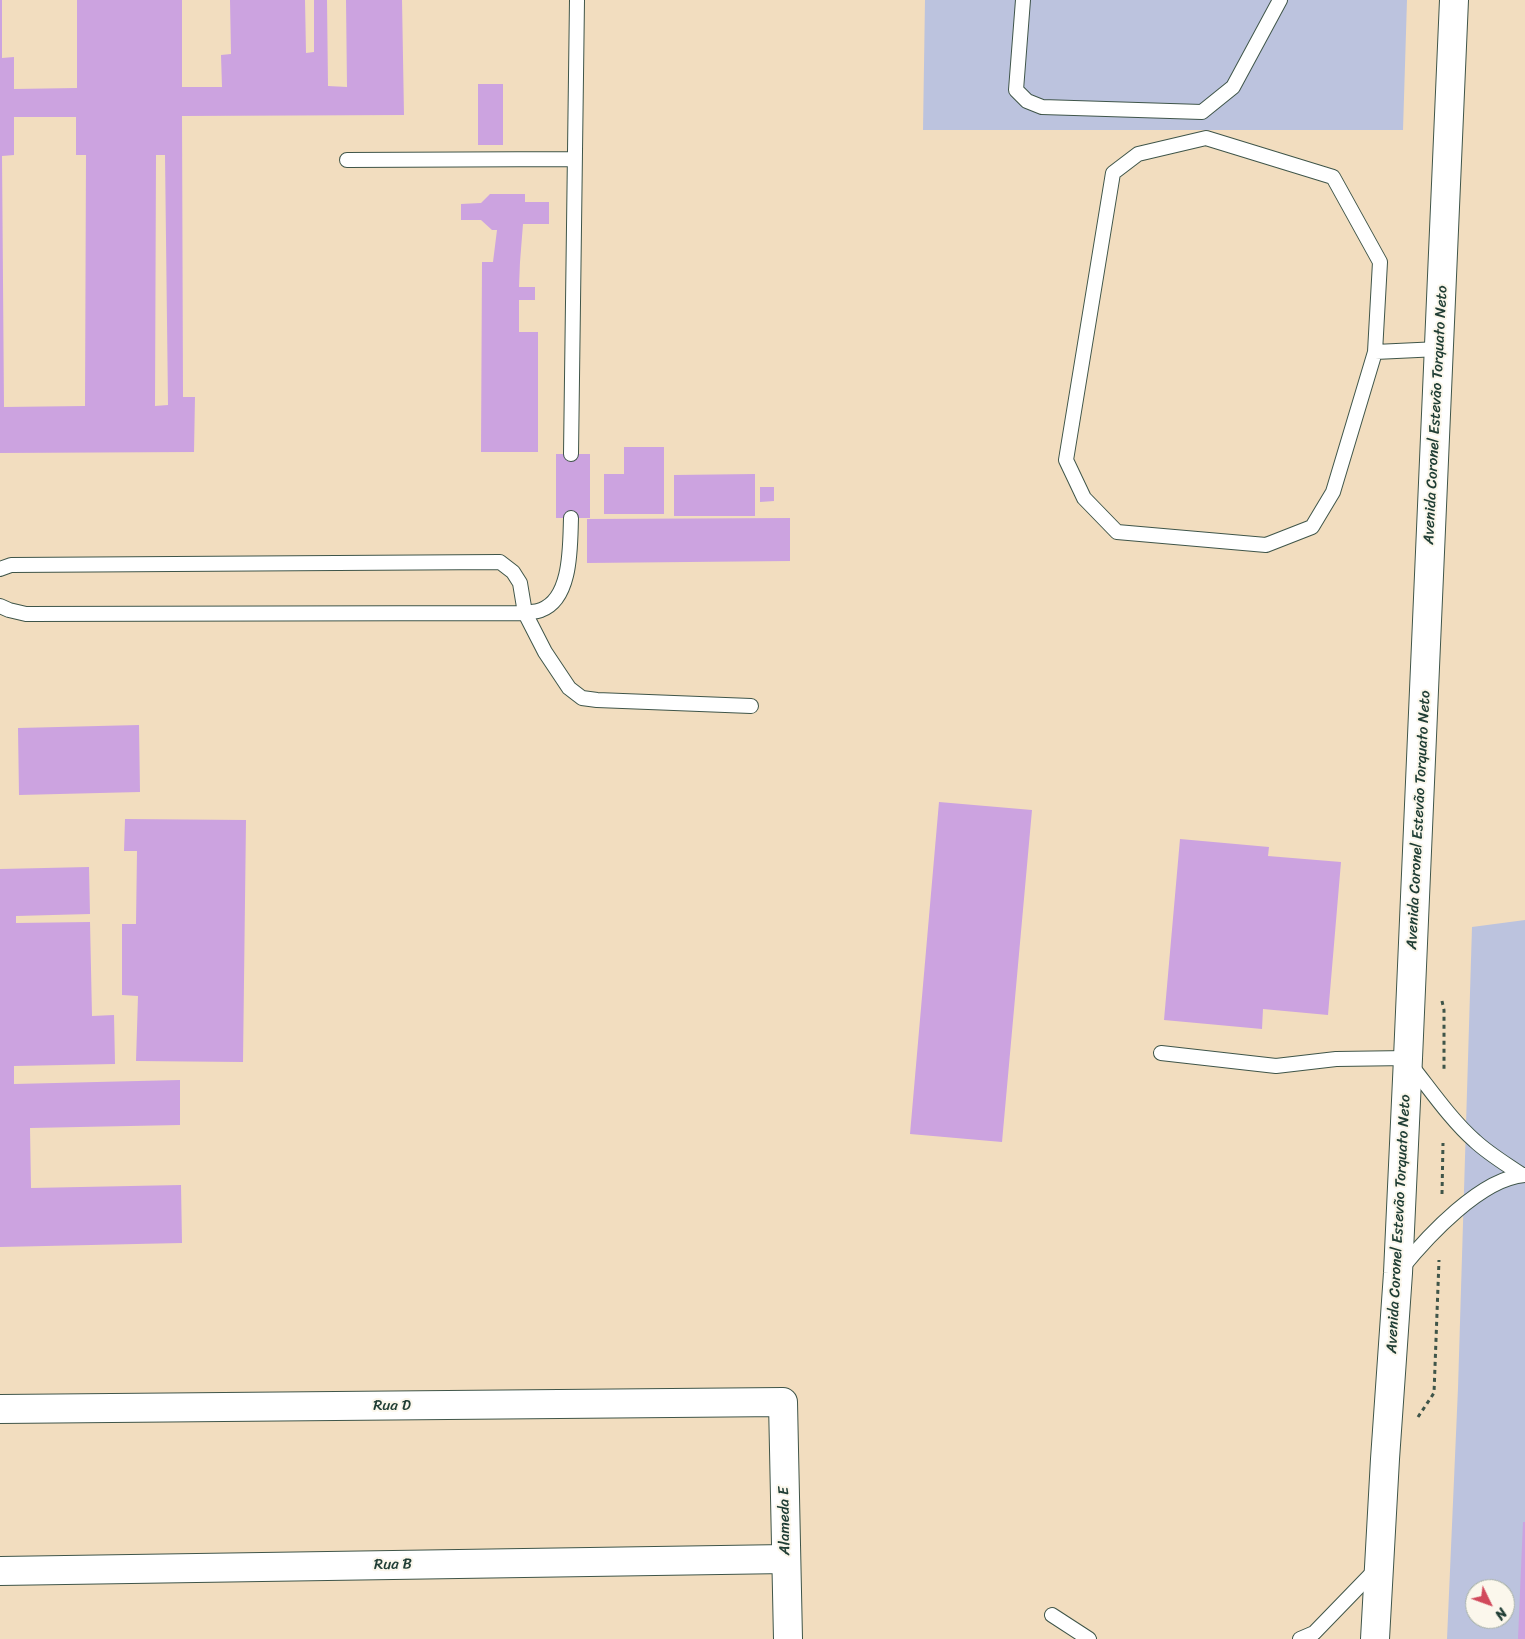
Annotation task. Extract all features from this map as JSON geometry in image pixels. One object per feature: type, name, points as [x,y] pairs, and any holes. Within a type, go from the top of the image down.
[{"type":"street","name":"Avenida Coronel Estevão Torquato Neto","points":[[1375,1639],[1398,1273],[1454,0]]},
{"type":"street","name":"Rua D","points":[[0,1409],[783,1402]]},
{"type":"street","name":"Alameda E","points":[[783,1402],[788,1639]]},
{"type":"street","name":"Rua B","points":[[0,1571],[786,1559]]},
{"type":"lane","points":[[572,454],[577,0]]},
{"type":"lane","points":[[1023,0],[1016,90],[1027,102],[1042,107],[1202,112],[1233,88],[1280,0]]},
{"type":"lane","points":[[1206,138],[1333,177],[1380,262],[1375,352],[1333,492],[1312,527],[1266,545],[1118,532],[1084,498],[1066,460],[1113,173],[1138,154],[1206,138]]},
{"type":"lane","points":[[347,160],[575,159]]},
{"type":"lane","points":[[1375,352],[1439,349]]},
{"type":"lane","points":[[0,606],[26,614],[525,613],[542,610],[552,602],[561,590],[569,565],[571,518]]},
{"type":"lane","points":[[0,569],[11,565],[500,562],[513,572],[520,584],[525,613],[545,652],[570,688],[582,698],[751,706]]},
{"type":"lane","points":[[1161,1053],[1276,1066],[1336,1059],[1408,1060],[1474,1141],[1524,1175]]},
{"type":"lane","points":[[1398,1273],[1426,1239],[1454,1213],[1497,1183],[1524,1175]]},
{"type":"lane","points":[[1300,1639],[1314,1633],[1379,1566]]},
{"type":"lane","points":[[1052,1615],[1089,1639]]},
{"type":"shaded area","points":[[925,0],[1407,0],[1403,130],[923,130]]},
{"type":"shaded area","points":[[1525,920],[1525,1639],[1447,1639],[1458,1388],[1472,927]]},
{"type":"building","points":[[0,0],[2,0],[2,58],[14,57],[14,89],[77,88],[77,0],[182,0],[182,87],[222,87],[221,55],[231,54],[230,0],[305,0],[306,53],[314,52],[314,0],[327,0],[328,86],[347,87],[346,0],[402,0],[404,115],[182,116],[183,397],[195,397],[194,452],[0,453]],"holes":[[[14,117],[76,117],[76,155],[86,155],[85,406],[4,407],[2,156],[14,155]],[[156,155],[165,155],[168,405],[155,406]]]},
{"type":"building","points":[[478,84],[503,84],[503,145],[478,145]]},
{"type":"building","points":[[490,194],[525,194],[525,202],[549,202],[549,224],[523,224],[520,262],[519,287],[535,287],[535,300],[519,300],[519,332],[538,332],[538,452],[481,452],[482,262],[493,262],[497,230],[492,230],[481,220],[461,220],[461,204],[481,203]]},
{"type":"building","points":[[624,447],[664,447],[664,514],[604,514],[604,474],[624,474]]},
{"type":"building","points":[[556,454],[590,454],[590,518],[556,518]]},
{"type":"building","points":[[755,474],[755,516],[674,516],[674,475]]},
{"type":"building","points":[[760,487],[774,487],[774,501],[760,502]]},
{"type":"building","points":[[790,518],[790,561],[587,563],[587,519]]},
{"type":"building","points":[[139,725],[140,792],[19,795],[18,728]]},
{"type":"building","points":[[939,802],[1032,810],[1002,1142],[910,1134]]},
{"type":"building","points":[[125,819],[246,820],[243,1062],[136,1061],[138,996],[122,995],[122,924],[136,924],[137,851],[124,851]]},
{"type":"building","points":[[1180,839],[1269,847],[1268,856],[1341,862],[1328,1015],[1263,1009],[1262,1029],[1164,1020]]},
{"type":"building","points":[[89,867],[90,914],[16,916],[16,923],[90,922],[92,1016],[114,1015],[115,1064],[14,1066],[14,1084],[180,1080],[180,1125],[30,1128],[31,1188],[181,1185],[182,1243],[0,1247],[0,869]]},
{"type":"building","points":[[1523,1522],[1525,1522],[1525,1639],[1518,1639]]}]
